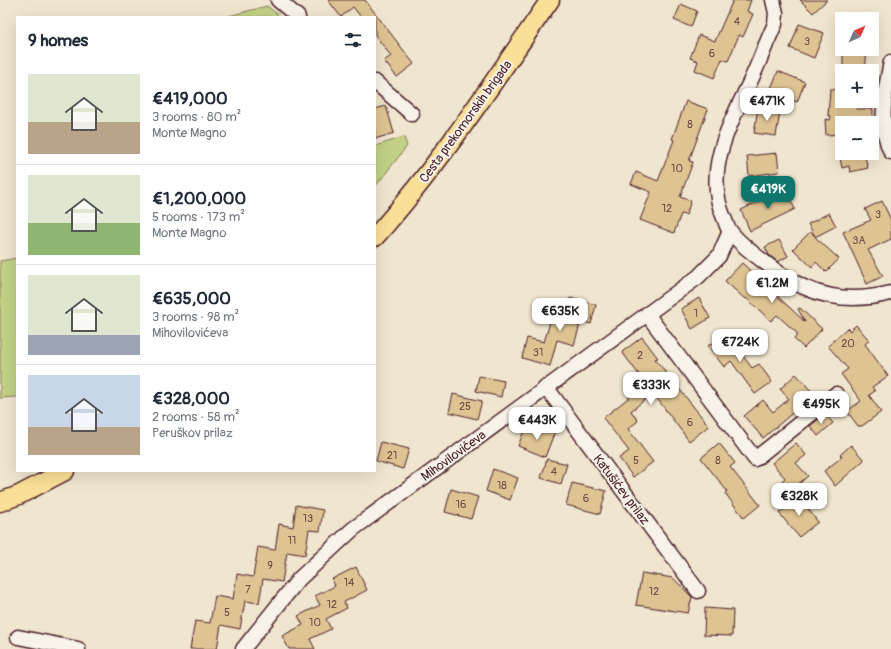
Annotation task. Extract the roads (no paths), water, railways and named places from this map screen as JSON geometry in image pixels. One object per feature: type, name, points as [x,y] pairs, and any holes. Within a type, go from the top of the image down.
[{"type":"main road","name":"Cesta prekomorskih brigada","points":[[376,236],[414,192],[450,144],[550,0]]},
{"type":"main road","points":[[0,502],[19,495],[63,472]]},
{"type":"street","points":[[278,0],[297,16]]},
{"type":"street","points":[[773,0],[776,13],[775,24],[730,124],[720,154],[715,181],[719,207],[730,231],[754,255],[784,276],[819,294],[837,299],[856,299],[891,293]]},
{"type":"street","points":[[891,62],[884,97],[885,123],[891,152]]},
{"type":"street","points":[[376,83],[412,114]]},
{"type":"street","name":"Mihovilovićeva","points":[[243,649],[299,579],[352,529],[698,277],[719,256],[730,231]]},
{"type":"street","points":[[647,314],[755,459],[836,394]]},
{"type":"street","name":"Katušićev prilaz","points":[[546,387],[698,591]]},
{"type":"street","points":[[18,637],[78,649]]}]
